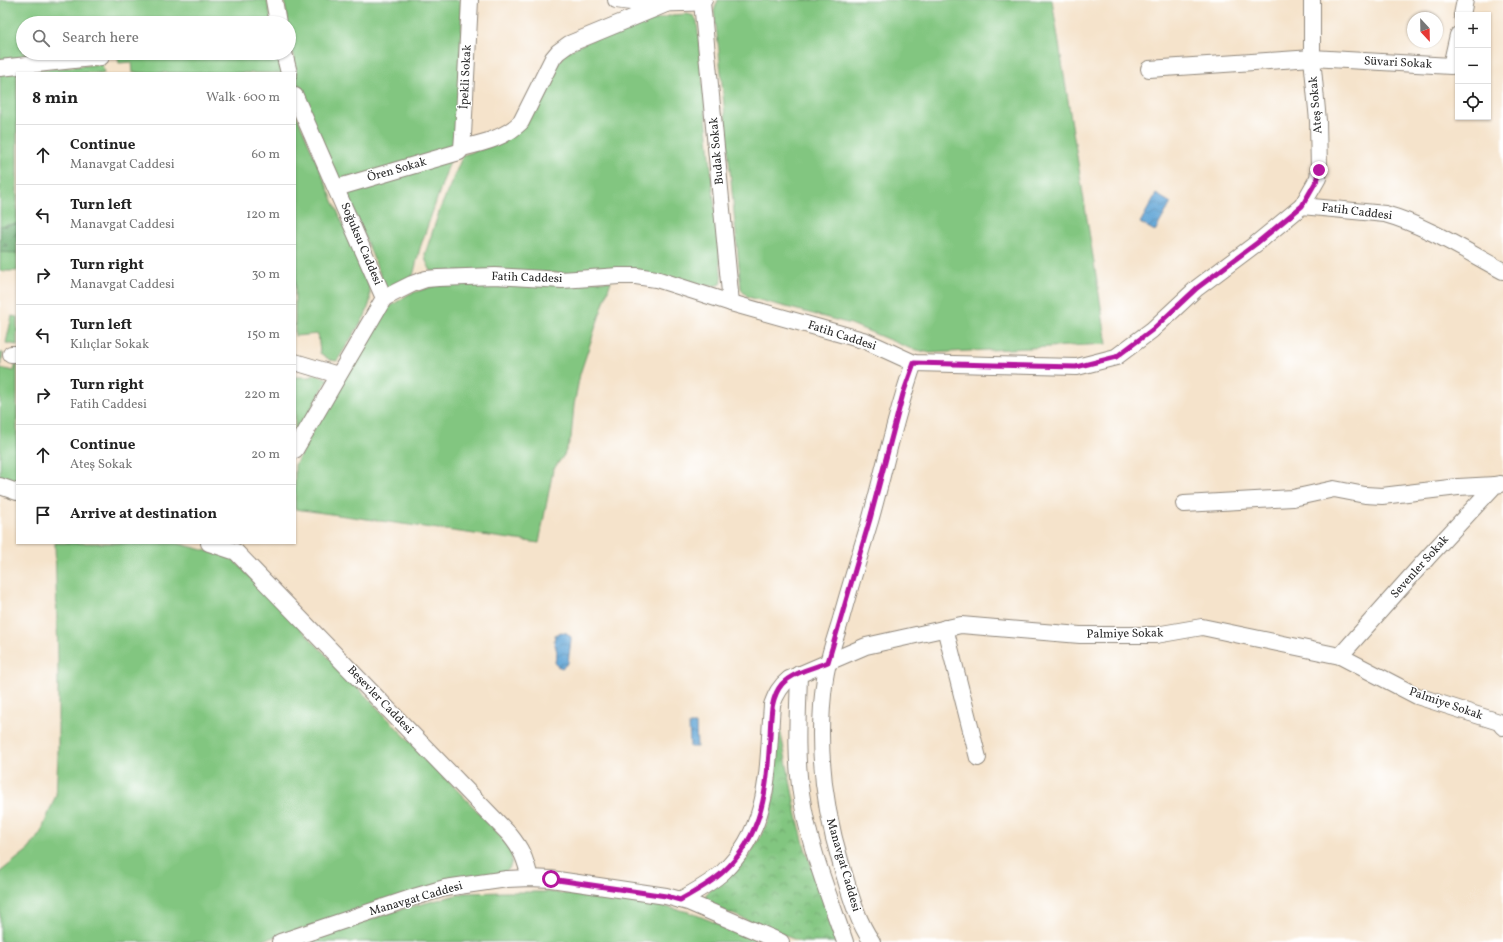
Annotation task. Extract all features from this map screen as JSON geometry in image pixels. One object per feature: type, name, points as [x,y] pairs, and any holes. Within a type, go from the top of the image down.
[{"type":"street","points":[[274,0],[277,16]]},
{"type":"street","name":"İpekli Sokak","points":[[460,150],[464,135],[470,0]]},
{"type":"street","points":[[616,0],[631,3],[666,4],[703,1]]},
{"type":"street","name":"Ateş Sokak","points":[[1302,206],[1318,178],[1319,170],[1318,121],[1312,58],[1312,0]]},
{"type":"street","points":[[1463,12],[1465,0]]},
{"type":"street","name":"Budak Sokak","points":[[703,1],[731,303]]},
{"type":"street","name":"Ören Sokak","points":[[336,188],[481,144],[509,132],[521,122],[553,58],[558,52],[569,44],[666,4]]},
{"type":"street","name":"Süvari Sokak","points":[[1312,58],[1451,66],[1455,48]]},
{"type":"street","points":[[1149,69],[1312,58]]},
{"type":"street","points":[[0,68],[73,60]]},
{"type":"street","points":[[286,60],[289,72]]},
{"type":"street","name":"Soğuksu Caddesi","points":[[296,98],[384,298],[338,374],[296,448]]},
{"type":"street","name":"Fatih Caddesi","points":[[384,298],[412,284],[426,279],[438,278],[495,276],[562,280],[619,276],[656,279],[731,303],[866,341],[914,363],[1076,367],[1116,357],[1152,330],[1197,288],[1257,243],[1302,206],[1385,214],[1397,217],[1461,248],[1503,271]]},
{"type":"street","points":[[296,362],[338,374]]},
{"type":"street","name":"Manavgat Caddesi","points":[[872,942],[864,930],[851,896],[834,841],[828,813],[823,771],[821,730],[822,702],[828,662],[870,519],[903,394],[914,363]]},
{"type":"street","points":[[1184,504],[1293,498],[1334,489],[1365,495],[1382,496],[1458,486],[1499,485]]},
{"type":"street","name":"Sevenler Sokak","points":[[1340,656],[1429,556],[1499,485]]},
{"type":"street","points":[[0,486],[16,492]]},
{"type":"street","name":"Beşevler Caddesi","points":[[216,544],[239,547],[509,834],[520,848],[525,859],[530,878]]},
{"type":"street","name":"Palmiye Sokak","points":[[828,662],[866,646],[961,625],[1080,635],[1156,635],[1202,626],[1340,656],[1418,696],[1499,722],[1503,727]]},
{"type":"street","points":[[945,628],[978,758]]},
{"type":"street","points":[[680,900],[708,884],[723,872],[740,854],[757,823],[764,800],[768,777],[772,705],[776,694],[782,685],[789,679],[828,662]]},
{"type":"street","points":[[800,674],[797,746],[801,792],[812,846],[844,942]]},
{"type":"street","name":"Manavgat Caddesi","points":[[280,942],[445,888],[500,880],[530,878],[551,879],[666,896],[680,900],[781,942]]},
{"type":"green space","points":[[0,0],[267,0],[270,16],[16,16],[16,58],[0,61]]},
{"type":"green space","points":[[284,0],[460,0],[462,23],[457,136],[453,148],[339,183],[300,96],[294,60],[296,60],[296,16],[287,16]]},
{"type":"green space","points":[[718,0],[1052,0],[1107,344],[930,353],[909,348],[851,324],[748,297],[741,288],[714,11]]},
{"type":"green space","points":[[687,14],[694,16],[697,21],[722,283],[711,286],[689,282],[567,273],[431,271],[426,261],[425,254],[440,209],[463,155],[491,146],[548,78],[566,52],[598,37],[672,15]]},
{"type":"green space","points":[[118,60],[281,60],[284,72],[133,72],[132,62],[119,63]]},
{"type":"green space","points":[[102,64],[104,72],[16,72],[16,224],[0,226],[0,73]]},
{"type":"green space","points":[[296,113],[370,288],[370,302],[365,316],[337,361],[330,360],[320,353],[318,334],[296,336]]},
{"type":"green space","points":[[451,158],[420,248],[412,280],[387,291],[345,189]]},
{"type":"green space","points":[[16,224],[16,253],[0,252],[0,226]]},
{"type":"green space","points":[[0,252],[16,253],[16,271],[0,271]]},
{"type":"green space","points":[[611,281],[580,374],[574,405],[571,438],[564,455],[553,470],[539,543],[296,509],[296,463],[318,421],[383,311],[409,294],[437,285]]},
{"type":"green space","points":[[12,316],[16,317],[16,345],[6,343]]},
{"type":"green space","points":[[0,353],[3,353],[0,368]]},
{"type":"green space","points":[[16,363],[16,488],[0,481],[0,368],[14,371]]},
{"type":"green space","points":[[316,374],[328,379],[296,436],[296,377],[310,377]]},
{"type":"green space","points":[[55,544],[180,544],[231,557],[493,827],[509,848],[512,860],[510,866],[506,872],[256,942],[0,942],[0,872],[29,849],[41,832],[56,795],[58,756],[58,659]]},
{"type":"green space","points":[[780,729],[797,816],[805,848],[839,942],[801,942],[707,904],[705,900],[706,894],[746,860],[768,821],[775,792],[776,733]]},
{"type":"green space","points":[[549,892],[648,903],[689,912],[763,942],[310,942],[391,912],[464,893]]},
{"type":"water","points":[[1156,194],[1171,203],[1155,231],[1140,223]]},
{"type":"water","points":[[561,632],[567,633],[571,637],[568,663],[562,668],[557,666],[555,662],[557,652],[554,641],[555,635]]},
{"type":"water","points":[[689,724],[696,724],[697,747],[690,747]]},
{"type":"route","points":[[551,879],[666,896],[680,900],[708,884],[723,872],[740,854],[757,823],[764,800],[768,777],[772,705],[776,694],[782,685],[789,679],[828,662],[870,519],[903,394],[914,363],[1076,367],[1116,357],[1152,330],[1197,288],[1257,243],[1302,206],[1318,178],[1319,170]]}]
